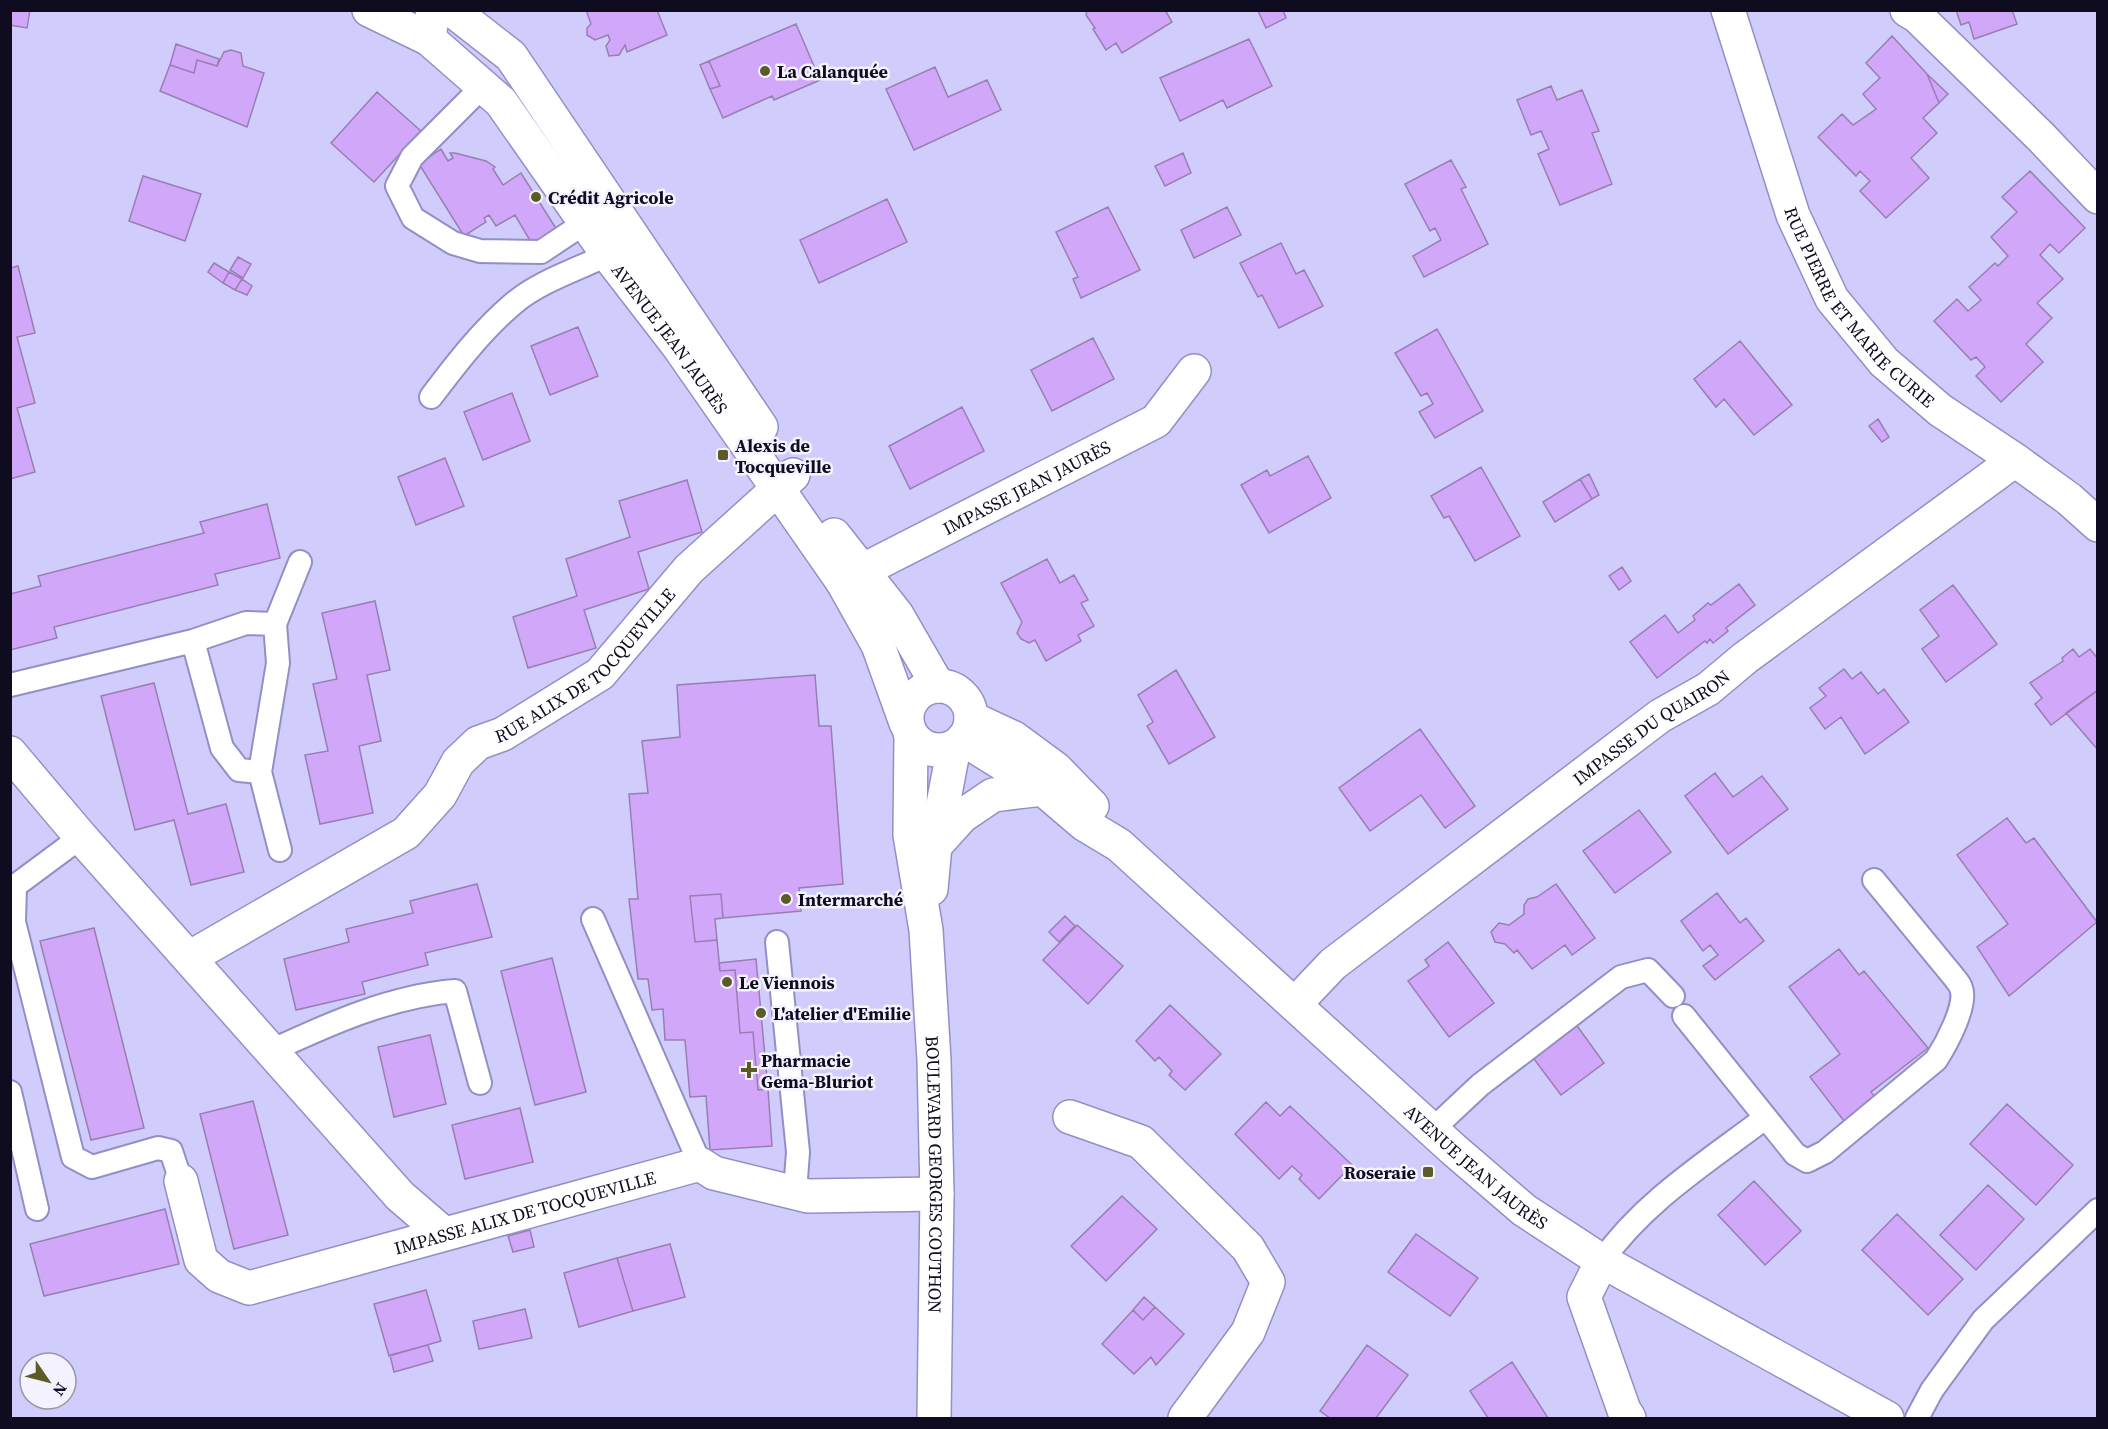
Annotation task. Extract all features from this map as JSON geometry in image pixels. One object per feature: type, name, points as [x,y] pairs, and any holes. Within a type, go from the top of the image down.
[{"type":"street","name":"AVENUE JEAN JAURÈS","points":[[369,10],[431,25],[483,86],[501,102],[585,222],[622,247]]},
{"type":"street","name":"AVENUE JEAN JAURÈS","points":[[452,10],[511,56],[679,347],[784,482],[832,533],[853,576],[908,729]]},
{"type":"street","points":[[480,10],[511,56]]},
{"type":"street","name":"RUE PIERRE ET MARIE CURIE","points":[[1728,10],[1793,215],[1832,299],[1884,362],[1940,410],[2069,499],[2097,525]]},
{"type":"street","points":[[1907,10],[1917,16],[2032,128],[2097,197]]},
{"type":"street","name":"IMPASSE JEAN JAURÈS","points":[[853,576],[1156,421],[1194,371]]},
{"type":"street","name":"IMPASSE DU QUAIRON","points":[[1295,1004],[1333,964],[1660,716],[1708,689],[1745,658],[2015,460]]},
{"type":"street","name":"RUE ALIX DE TOCQUEVILLE","points":[[189,958],[406,833],[440,795],[458,762],[478,743],[503,734],[600,674],[689,568],[784,482]]},
{"type":"street","name":"AVENUE JEAN JAURÈS","points":[[853,576],[897,615],[938,686]]},
{"type":"street","points":[[938,686],[951,688],[969,705],[963,735],[938,750],[922,746],[908,729],[907,709],[914,697],[925,688],[938,686]]},
{"type":"street","name":"BOULEVARD GEORGES COUTHON","points":[[908,729],[910,836],[927,930],[934,1060],[937,1194],[934,1419]]},
{"type":"street","name":"AVENUE JEAN JAURÈS","points":[[963,735],[1014,738],[1056,769],[1096,810],[1119,845]]},
{"type":"street","name":"AVENUE JEAN JAURÈS","points":[[963,735],[1043,789],[1084,824],[1119,845],[1432,1130],[1524,1210],[1602,1262],[1887,1419]]},
{"type":"street","name":"BOULEVARD GEORGES COUTHON","points":[[927,930],[935,846],[963,735]]},
{"type":"street","points":[[10,753],[81,837],[400,1196],[443,1233]]},
{"type":"street","points":[[935,846],[962,816],[993,795],[1043,789]]},
{"type":"street","points":[[1070,1116],[1141,1142],[1248,1248],[1268,1282],[1248,1332],[1185,1419]]},
{"type":"street","points":[[700,1164],[714,1173],[826,1197],[937,1194]]},
{"type":"street","name":"IMPASSE ALIX DE TOCQUEVILLE","points":[[181,1180],[201,1260],[219,1276],[249,1288],[700,1164]]},
{"type":"street","points":[[1602,1262],[1584,1297],[1629,1419]]},
{"type":"lane","points":[[483,86],[411,157],[397,186],[413,218],[453,243],[480,250],[512,252],[541,252],[585,222]]},
{"type":"lane","points":[[431,397],[469,348],[515,302],[550,281],[622,247]]},
{"type":"lane","points":[[280,850],[260,772],[278,663],[279,642],[275,624],[300,562]]},
{"type":"lane","points":[[10,685],[193,641],[246,623],[275,624]]},
{"type":"lane","points":[[193,641],[222,748],[239,770],[260,772]]},
{"type":"lane","points":[[81,837],[15,886],[12,923],[73,1157],[92,1167],[158,1148],[171,1151],[181,1180]]},
{"type":"lane","points":[[1432,1130],[1480,1085],[1621,977],[1648,970],[1795,1154],[1808,1161],[1826,1152],[1936,1060],[1948,1041],[1960,1006],[1962,990],[1874,880]]},
{"type":"lane","points":[[593,919],[700,1164]]},
{"type":"lane","points":[[777,942],[798,1152],[795,1192]]},
{"type":"lane","points":[[271,1051],[337,1021],[430,993],[455,991],[480,1083]]},
{"type":"lane","points":[[10,1092],[37,1209]]},
{"type":"lane","points":[[1602,1262],[1621,1234],[1644,1211],[1765,1118]]},
{"type":"lane","points":[[1917,1419],[1932,1390],[1983,1320],[2097,1210]]},
{"type":"building","points":[[10,10],[30,10],[27,28],[10,25]]},
{"type":"building","points":[[586,10],[657,10],[667,35],[627,52],[625,45],[619,55],[609,56],[606,46],[610,40],[608,35],[595,40],[587,35],[587,28],[591,24]]},
{"type":"building","points":[[1087,10],[1165,10],[1172,22],[1122,53],[1116,43],[1106,50],[1086,15]]},
{"type":"building","points":[[1283,10],[1286,18],[1266,28],[1258,11]]},
{"type":"building","points":[[1956,10],[2012,10],[2017,24],[1974,39],[1969,22],[1961,25]]},
{"type":"building","name":"La Calanquée","points":[[796,24],[820,80],[774,100],[772,96],[723,118],[710,89],[720,86],[709,61]]},
{"type":"building","points":[[1892,36],[1927,74],[1939,103],[1923,118],[1937,133],[1911,158],[1929,178],[1886,218],[1860,191],[1870,181],[1860,171],[1856,176],[1818,137],[1842,114],[1853,125],[1876,109],[1863,94],[1880,78],[1866,63]]},
{"type":"building","points":[[1249,39],[1272,86],[1227,108],[1223,100],[1180,121],[1160,78]]},
{"type":"building","points":[[176,44],[219,59],[217,66],[197,60],[194,73],[170,65]]},
{"type":"building","points":[[231,50],[241,53],[243,66],[264,73],[247,127],[160,91],[170,65],[194,73],[197,60],[217,66],[224,52]]},
{"type":"building","points":[[709,61],[720,86],[710,89],[700,65]]},
{"type":"building","points":[[935,67],[948,97],[987,80],[1001,110],[914,150],[886,89]]},
{"type":"building","points":[[1927,74],[1948,94],[1939,103]]},
{"type":"building","points":[[1551,86],[1557,100],[1582,90],[1599,131],[1592,133],[1612,184],[1560,205],[1538,154],[1549,149],[1541,131],[1531,135],[1517,100]]},
{"type":"building","points":[[377,92],[421,131],[374,182],[331,143]]},
{"type":"building","points":[[441,149],[448,161],[453,158],[450,153],[455,153],[486,161],[495,167],[493,169],[503,185],[521,173],[557,230],[532,244],[515,215],[496,226],[489,215],[484,218],[486,222],[464,236],[419,164]]},
{"type":"building","points":[[1183,153],[1191,173],[1165,186],[1155,166]]},
{"type":"building","points":[[1451,160],[1466,187],[1461,189],[1488,244],[1424,277],[1413,256],[1441,240],[1435,228],[1430,231],[1405,184]]},
{"type":"building","points":[[2030,171],[2085,228],[2059,253],[2050,244],[2040,255],[2063,279],[2037,303],[2052,318],[2026,344],[2043,362],[2001,402],[1976,376],[1985,367],[1976,357],[1971,360],[1934,321],[1957,299],[1968,311],[1981,300],[1969,287],[1995,263],[1998,266],[2008,256],[1991,237],[2017,212],[2002,197]]},
{"type":"building","points":[[143,176],[201,194],[185,241],[129,221]]},
{"type":"building","points":[[887,199],[907,242],[819,283],[800,240]]},
{"type":"building","points":[[1108,207],[1140,270],[1081,298],[1073,279],[1078,277],[1056,232]]},
{"type":"building","points":[[1227,207],[1241,235],[1194,258],[1181,230]]},
{"type":"building","points":[[1281,243],[1296,274],[1304,270],[1323,306],[1279,328],[1262,295],[1258,297],[1240,263]]},
{"type":"building","points":[[238,257],[251,264],[243,278],[230,270]]},
{"type":"building","points":[[214,263],[229,272],[223,283],[208,272]]},
{"type":"building","points":[[18,266],[35,333],[17,337],[35,403],[17,408],[35,472],[10,479],[10,268]]},
{"type":"building","points":[[229,272],[242,279],[235,290],[223,283]]},
{"type":"building","points":[[242,279],[252,286],[247,295],[235,290]]},
{"type":"building","points":[[578,327],[598,376],[550,395],[531,346]]},
{"type":"building","points":[[1437,329],[1483,411],[1435,438],[1419,412],[1433,404],[1427,393],[1421,396],[1395,353]]},
{"type":"building","points":[[1093,338],[1114,379],[1052,411],[1031,370]]},
{"type":"building","points":[[1740,341],[1792,405],[1754,435],[1724,399],[1716,407],[1694,379]]},
{"type":"building","points":[[512,393],[530,441],[483,460],[464,412]]},
{"type":"building","points":[[962,407],[984,451],[910,489],[889,446]]},
{"type":"building","points":[[1878,419],[1889,437],[1882,442],[1869,426]]},
{"type":"building","points":[[1308,456],[1331,498],[1269,533],[1241,485],[1267,470],[1270,476]]},
{"type":"building","points":[[445,458],[464,506],[416,525],[398,477]]},
{"type":"building","points":[[1481,467],[1520,536],[1475,561],[1449,516],[1444,518],[1431,496]]},
{"type":"building","points":[[1589,474],[1599,495],[1592,499],[1580,479]]},
{"type":"building","points":[[1580,479],[1592,499],[1555,522],[1543,502]]},
{"type":"building","points":[[687,480],[702,532],[638,552],[649,589],[584,610],[596,648],[528,668],[513,617],[577,596],[566,559],[630,537],[619,501]]},
{"type":"building","points":[[267,504],[280,558],[215,574],[218,585],[54,627],[57,638],[10,650],[10,594],[41,586],[38,576],[204,533],[200,522]]},
{"type":"building","points":[[1047,559],[1060,583],[1074,575],[1088,600],[1081,603],[1094,626],[1078,635],[1081,641],[1046,661],[1035,640],[1029,643],[1021,639],[1017,633],[1022,622],[1001,583]]},
{"type":"building","points":[[1622,567],[1631,581],[1619,590],[1609,576]]},
{"type":"building","points":[[1739,584],[1755,605],[1726,628],[1728,631],[1713,643],[1710,639],[1707,643],[1705,641],[1657,678],[1630,642],[1665,615],[1678,633],[1695,620],[1693,616],[1708,603],[1711,605]]},
{"type":"building","points":[[1953,585],[1997,644],[1946,682],[1922,649],[1939,636],[1920,610]]},
{"type":"building","points":[[375,601],[390,670],[367,675],[381,741],[359,746],[373,813],[320,824],[305,755],[328,751],[313,684],[337,679],[322,613]]},
{"type":"building","points":[[2073,649],[2079,657],[2090,649],[2098,659],[2098,690],[2051,725],[2035,704],[2042,698],[2030,683],[2063,661],[2062,658]]},
{"type":"building","points":[[1844,669],[1852,679],[1861,672],[1878,694],[1884,689],[1909,722],[1865,754],[1841,717],[1825,729],[1810,708],[1826,696],[1819,688]]},
{"type":"building","points":[[1176,670],[1215,737],[1169,764],[1147,726],[1153,722],[1138,695]]},
{"type":"building","points":[[815,675],[819,726],[831,726],[843,884],[799,888],[801,911],[723,918],[721,894],[690,896],[695,942],[717,940],[720,971],[735,970],[740,1033],[753,1032],[758,1090],[768,1089],[772,1146],[710,1150],[706,1096],[690,1097],[685,1040],[665,1040],[663,1009],[652,1010],[648,979],[638,979],[629,899],[638,899],[629,794],[648,793],[642,741],[680,737],[677,685]]},
{"type":"building","points":[[154,683],[188,814],[226,804],[244,872],[191,885],[174,820],[135,830],[101,696]]},
{"type":"building","points":[[2098,690],[2098,750],[2066,713]]},
{"type":"building","points":[[1420,729],[1475,806],[1445,828],[1421,795],[1370,831],[1339,788]]},
{"type":"building","points":[[1715,773],[1733,797],[1762,776],[1788,809],[1728,854],[1685,796]]},
{"type":"building","points":[[1639,810],[1671,852],[1615,893],[1583,851]]},
{"type":"building","points":[[2007,818],[2026,843],[2034,838],[2097,922],[2009,996],[1977,947],[2008,924],[1957,855]]},
{"type":"building","points":[[477,884],[492,937],[425,953],[428,965],[362,982],[365,994],[296,1010],[284,959],[349,942],[346,929],[413,913],[410,901]]},
{"type":"building","points":[[1556,884],[1595,938],[1572,955],[1565,945],[1532,969],[1517,950],[1514,953],[1505,944],[1495,942],[1491,932],[1499,923],[1509,925],[1524,914],[1524,905],[1528,899],[1537,897]]},
{"type":"building","points":[[1717,893],[1740,923],[1746,918],[1764,941],[1715,980],[1703,966],[1718,955],[1710,945],[1703,951],[1681,921]]},
{"type":"building","points":[[721,894],[723,918],[715,919],[717,940],[695,942],[690,896]]},
{"type":"building","points":[[1065,916],[1075,926],[1059,942],[1049,932]]},
{"type":"building","points":[[1077,925],[1123,966],[1088,1004],[1043,960]]},
{"type":"building","points":[[94,928],[144,1128],[91,1140],[40,941]]},
{"type":"building","points":[[1448,942],[1494,1003],[1449,1037],[1408,981],[1429,966],[1425,960]]},
{"type":"building","points":[[1839,949],[1859,975],[1864,971],[1928,1048],[1871,1092],[1875,1097],[1844,1121],[1810,1077],[1840,1054],[1789,987]]},
{"type":"building","points":[[552,958],[586,1092],[535,1105],[501,971]]},
{"type":"building","points":[[756,959],[768,1089],[758,1090],[753,1032],[740,1033],[735,970],[720,971],[719,963]]},
{"type":"building","points":[[1170,1005],[1221,1054],[1185,1090],[1169,1075],[1172,1071],[1159,1057],[1155,1061],[1136,1041]]},
{"type":"building","points":[[1575,1023],[1604,1063],[1561,1095],[1531,1055]]},
{"type":"building","points":[[430,1035],[446,1104],[394,1117],[378,1047]]},
{"type":"building","points":[[253,1101],[288,1235],[234,1249],[200,1114]]},
{"type":"building","points":[[1266,1102],[1280,1116],[1290,1106],[1352,1165],[1319,1199],[1299,1179],[1302,1175],[1292,1166],[1279,1179],[1235,1134]]},
{"type":"building","points":[[2007,1104],[2073,1165],[2036,1205],[1970,1144]]},
{"type":"building","points":[[520,1108],[533,1162],[465,1179],[452,1125]]},
{"type":"building","points":[[1754,1181],[1801,1231],[1765,1265],[1718,1215]]},
{"type":"building","points":[[1988,1185],[2024,1219],[1976,1270],[1940,1235]]},
{"type":"building","points":[[1122,1196],[1157,1229],[1106,1281],[1071,1246]]},
{"type":"building","points":[[165,1209],[179,1264],[44,1296],[30,1244]]},
{"type":"building","points":[[1897,1214],[1963,1279],[1928,1315],[1862,1250]]},
{"type":"building","points":[[530,1230],[534,1247],[513,1252],[508,1236]]},
{"type":"building","points":[[1416,1234],[1478,1278],[1450,1316],[1388,1272]]},
{"type":"building","points":[[670,1244],[685,1297],[633,1311],[617,1258]]},
{"type":"building","points":[[617,1258],[633,1311],[579,1327],[564,1273]]},
{"type":"building","points":[[426,1290],[441,1341],[389,1356],[374,1304]]},
{"type":"building","points":[[1144,1297],[1155,1307],[1143,1320],[1133,1310]]},
{"type":"building","points":[[1155,1307],[1184,1334],[1156,1365],[1151,1357],[1134,1374],[1102,1344],[1133,1310],[1143,1320]]},
{"type":"building","points":[[525,1309],[532,1338],[479,1349],[473,1321]]},
{"type":"building","points":[[428,1345],[433,1361],[394,1372],[390,1355]]},
{"type":"building","points":[[1367,1345],[1408,1375],[1376,1418],[1330,1418],[1320,1411]]},
{"type":"building","points":[[1512,1362],[1548,1418],[1488,1418],[1470,1391]]},
{"type":"place","name":"La Calanquée","points":[[765,71]]},
{"type":"place","name":"Crédit Agricole","points":[[536,197]]},
{"type":"place","name":"Alexis de Tocqueville","points":[[723,455]]},
{"type":"place","name":"Intermarché","points":[[786,899]]},
{"type":"place","name":"Le Viennois","points":[[727,982]]},
{"type":"place","name":"L'atelier d'Emilie","points":[[761,1013]]},
{"type":"place","name":"Pharmacie Gema-Bluriot","points":[[749,1070]]},
{"type":"place","name":"Roseraie","points":[[1428,1172]]}]
